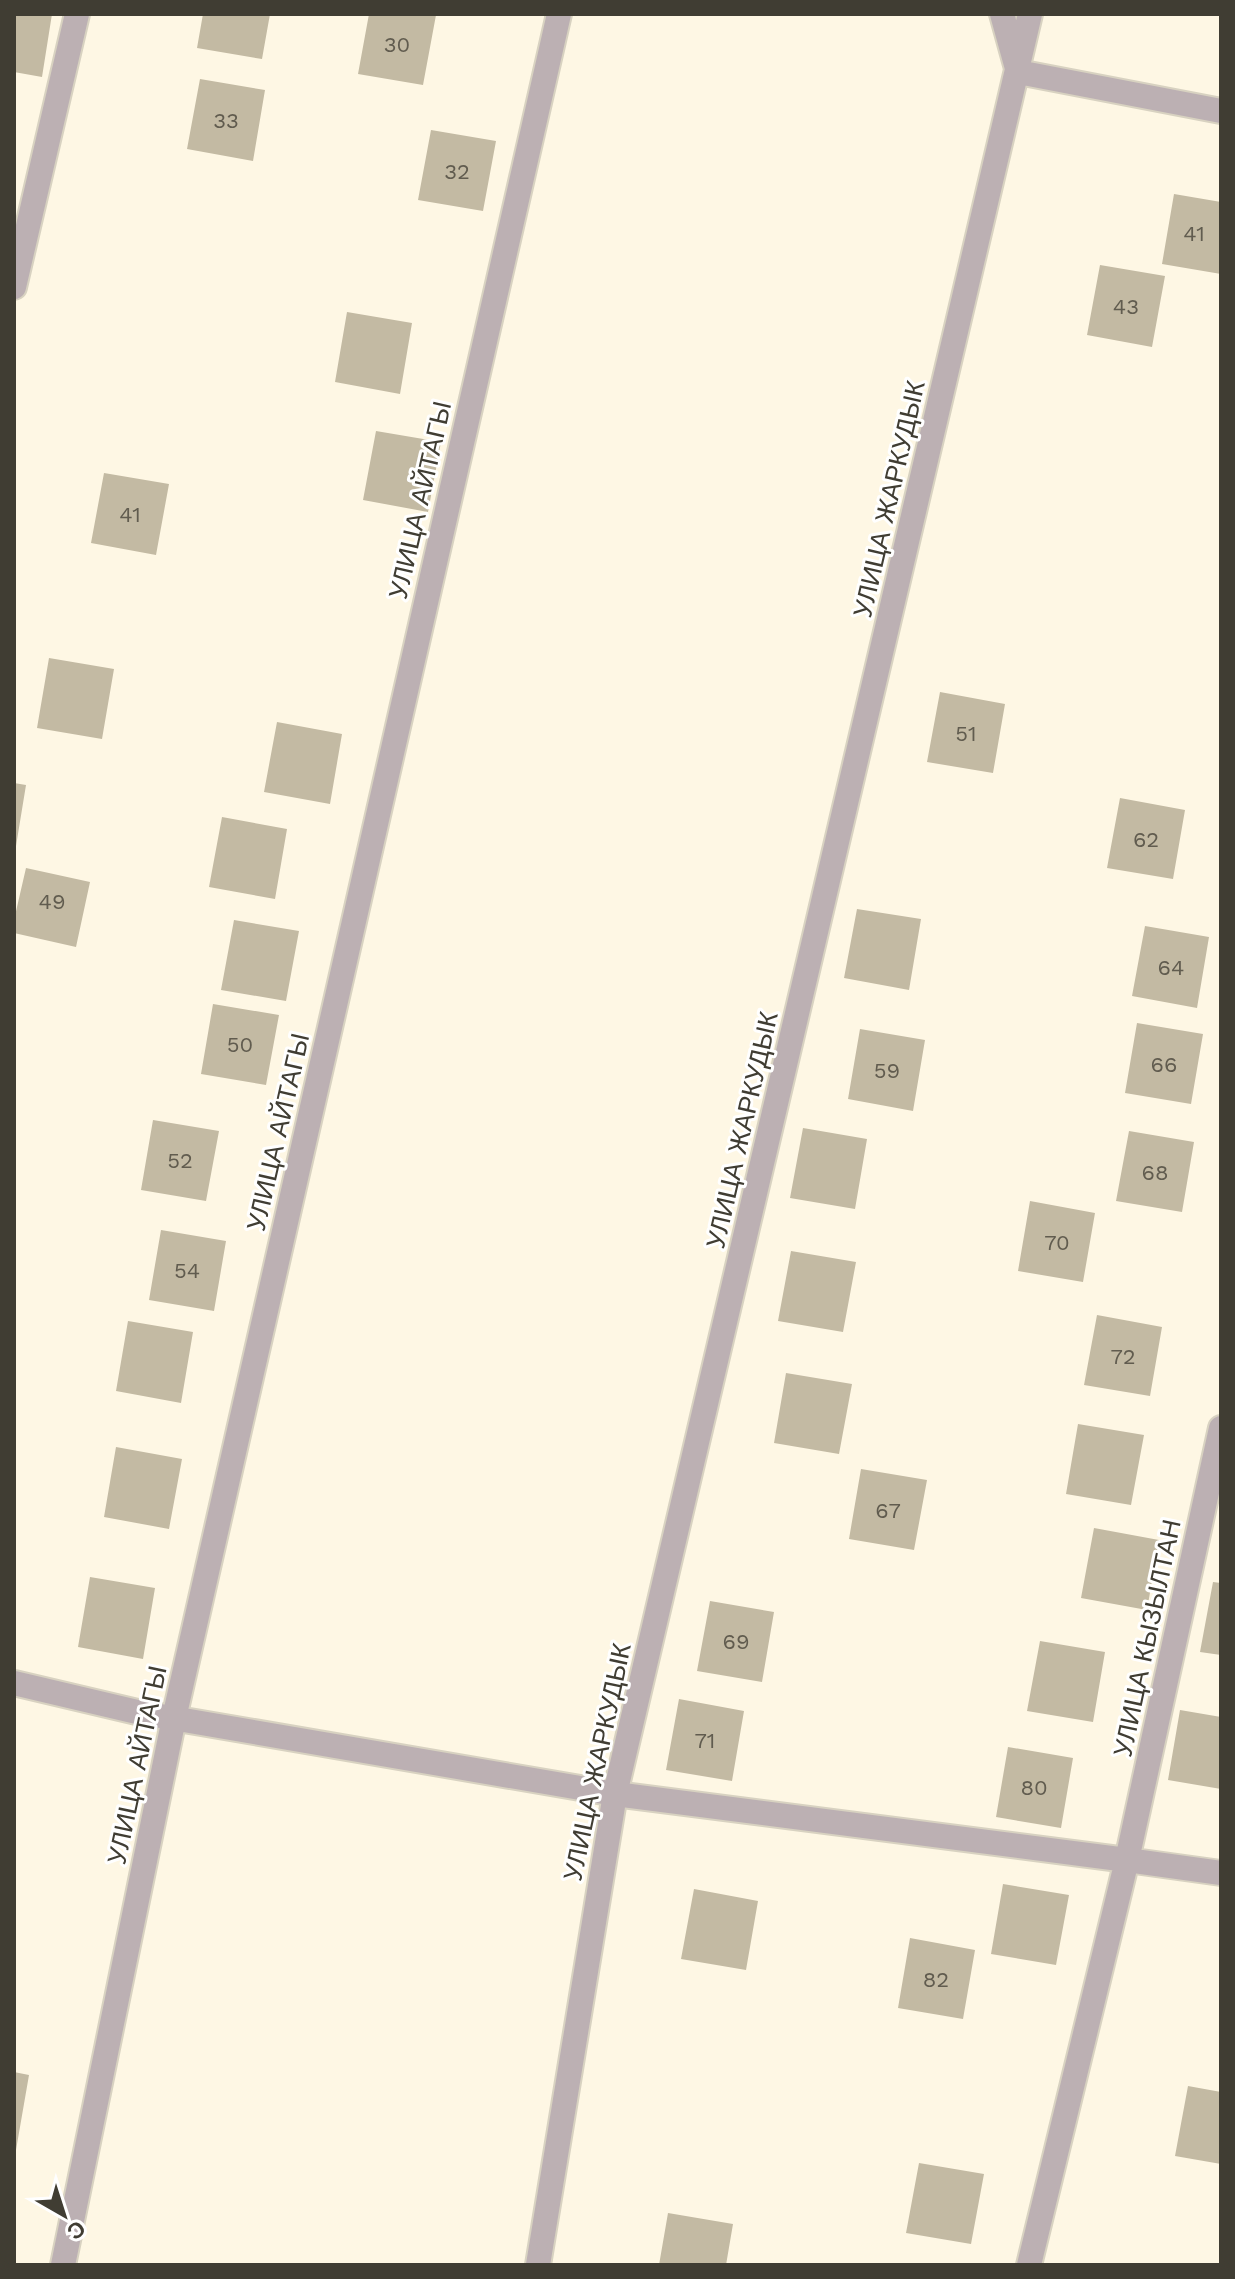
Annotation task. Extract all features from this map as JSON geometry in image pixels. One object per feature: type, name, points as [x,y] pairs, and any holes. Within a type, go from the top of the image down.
[{"type":"street","points":[[14,287],[77,14]]},
{"type":"street","name":"УЛИЦА АЙТАГЫ","points":[[63,2265],[174,1718],[559,14]]},
{"type":"street","points":[[1002,14],[1018,72],[1221,111]]},
{"type":"street","name":"УЛИЦА ЖАРКУДЫК","points":[[538,2265],[615,1794],[1030,14]]},
{"type":"street","name":"УЛИЦА КЫЗЫЛТАН","points":[[1029,2265],[1127,1860],[1221,1428]]},
{"type":"street","points":[[14,1683],[174,1718],[615,1794],[1221,1873]]},
{"type":"building","points":[[14,14],[52,14],[42,77],[14,72]]},
{"type":"building","points":[[203,14],[270,14],[262,59],[197,48]]},
{"type":"building","points":[[369,14],[436,15],[423,85],[358,74]]},
{"type":"building","points":[[200,79],[265,90],[253,161],[187,149]]},
{"type":"building","points":[[431,130],[496,141],[483,211],[418,200]]},
{"type":"building","points":[[1174,194],[1221,202],[1221,274],[1162,264]]},
{"type":"building","points":[[1100,265],[1165,276],[1152,347],[1087,335]]},
{"type":"building","points":[[347,312],[412,323],[400,394],[335,382]]},
{"type":"building","points":[[376,431],[441,442],[428,512],[363,500]]},
{"type":"building","points":[[104,473],[169,484],[156,555],[91,543]]},
{"type":"building","points":[[49,658],[114,669],[102,739],[37,728]]},
{"type":"building","points":[[940,692],[1005,704],[993,773],[927,762]]},
{"type":"building","points":[[277,722],[342,734],[330,804],[264,792]]},
{"type":"building","points":[[14,783],[26,785],[16,846],[14,846]]},
{"type":"building","points":[[1120,798],[1185,810],[1173,879],[1107,868]]},
{"type":"building","points":[[222,817],[287,829],[275,899],[209,887]]},
{"type":"building","points":[[26,868],[90,882],[76,947],[14,933]]},
{"type":"building","points":[[857,909],[921,919],[909,990],[844,978]]},
{"type":"building","points":[[234,920],[299,931],[286,1001],[221,990]]},
{"type":"building","points":[[1145,926],[1209,937],[1197,1008],[1132,996]]},
{"type":"building","points":[[213,1004],[279,1015],[266,1085],[201,1074]]},
{"type":"building","points":[[1137,1023],[1203,1034],[1191,1104],[1125,1093]]},
{"type":"building","points":[[860,1029],[925,1040],[913,1111],[848,1099]]},
{"type":"building","points":[[153,1120],[219,1131],[206,1201],[141,1190]]},
{"type":"building","points":[[803,1128],[867,1139],[855,1209],[790,1198]]},
{"type":"building","points":[[1129,1131],[1194,1142],[1182,1212],[1116,1201]]},
{"type":"building","points":[[1030,1201],[1095,1213],[1083,1282],[1018,1271]]},
{"type":"building","points":[[161,1230],[226,1241],[214,1311],[149,1300]]},
{"type":"building","points":[[791,1251],[856,1262],[843,1332],[778,1321]]},
{"type":"building","points":[[1097,1315],[1162,1327],[1150,1396],[1084,1385]]},
{"type":"building","points":[[128,1321],[193,1332],[181,1403],[116,1391]]},
{"type":"building","points":[[786,1373],[852,1384],[839,1454],[774,1443]]},
{"type":"building","points":[[1078,1424],[1144,1435],[1131,1505],[1066,1494]]},
{"type":"building","points":[[116,1447],[182,1459],[169,1529],[104,1517]]},
{"type":"building","points":[[861,1469],[927,1480],[914,1550],[849,1539]]},
{"type":"building","points":[[1094,1528],[1159,1540],[1147,1610],[1081,1598]]},
{"type":"building","points":[[90,1577],[155,1588],[143,1659],[78,1647]]},
{"type":"building","points":[[1213,1582],[1221,1583],[1221,1655],[1200,1652]]},
{"type":"building","points":[[710,1601],[774,1612],[762,1682],[697,1671]]},
{"type":"building","points":[[1040,1641],[1105,1652],[1093,1722],[1027,1711]]},
{"type":"building","points":[[679,1699],[744,1711],[732,1781],[666,1770]]},
{"type":"building","points":[[1180,1710],[1221,1717],[1221,1789],[1168,1780]]},
{"type":"building","points":[[1008,1747],[1073,1758],[1061,1828],[996,1817]]},
{"type":"building","points":[[1003,1884],[1069,1895],[1056,1965],[991,1954]]},
{"type":"building","points":[[694,1889],[758,1901],[746,1970],[681,1959]]},
{"type":"building","points":[[910,1938],[975,1950],[963,2019],[898,2008]]},
{"type":"building","points":[[14,2072],[29,2075],[16,2150],[14,2149]]},
{"type":"building","points":[[1188,2086],[1221,2092],[1221,2164],[1175,2156]]},
{"type":"building","points":[[919,2163],[984,2174],[971,2244],[906,2233]]},
{"type":"building","points":[[668,2213],[733,2224],[726,2265],[659,2265]]}]
